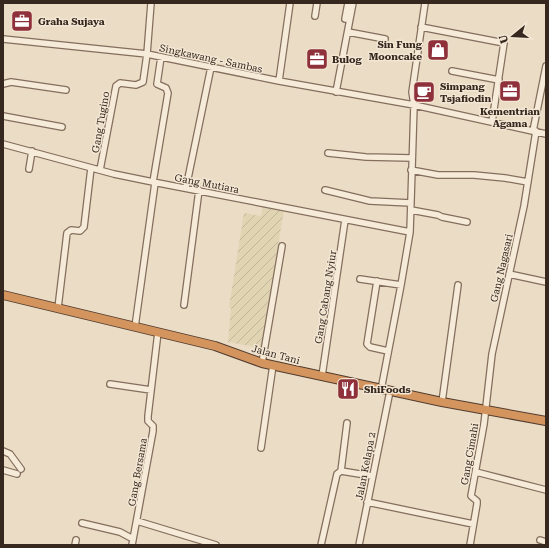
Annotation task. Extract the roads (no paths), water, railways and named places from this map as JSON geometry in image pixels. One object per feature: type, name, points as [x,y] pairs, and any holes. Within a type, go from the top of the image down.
[{"type":"highway","name":"Jalan Tani","points":[[3,295],[214,346],[262,363],[390,392],[546,421]]},
{"type":"street","points":[[147,54],[150,3]]},
{"type":"street","points":[[279,81],[290,3]]},
{"type":"street","points":[[315,16],[317,3]]},
{"type":"street","points":[[345,19],[348,3]]},
{"type":"street","points":[[336,92],[353,3]]},
{"type":"street","points":[[381,390],[410,232],[414,105],[412,92],[425,3]]},
{"type":"street","points":[[421,27],[504,43],[492,122]]},
{"type":"street","points":[[348,32],[385,39]]},
{"type":"street","name":"Singkawang - Sambas","points":[[3,39],[147,54],[336,92],[414,105],[546,134]]},
{"type":"street","name":"Gang Tugino","points":[[100,170],[116,86],[120,83],[136,85],[143,82],[147,54]]},
{"type":"street","points":[[135,327],[154,183],[168,93],[166,88],[157,84],[161,57]]},
{"type":"street","points":[[186,188],[211,66]]},
{"type":"street","name":"Gang Nagasari","points":[[486,410],[492,354],[510,274],[528,182],[534,131],[546,66]]},
{"type":"street","points":[[452,71],[499,80]]},
{"type":"street","points":[[3,84],[11,82],[66,90]]},
{"type":"street","points":[[3,116],[62,127]]},
{"type":"street","name":"Gang Mutiara","points":[[3,144],[91,168],[154,183],[199,190],[410,232]]},
{"type":"street","points":[[28,169],[32,151]]},
{"type":"street","points":[[328,154],[412,158]]},
{"type":"street","points":[[58,308],[67,234],[70,230],[82,230],[84,227],[91,168]]},
{"type":"street","points":[[411,170],[438,174],[505,178],[528,182]]},
{"type":"street","points":[[184,305],[199,190]]},
{"type":"street","points":[[326,190],[373,202],[411,204]]},
{"type":"street","points":[[411,210],[438,214],[442,217],[467,222]]},
{"type":"street","name":"Gang Cabang Nyiur","points":[[322,376],[345,220]]},
{"type":"street","points":[[262,363],[282,246]]},
{"type":"street","points":[[510,274],[546,282]]},
{"type":"street","points":[[360,279],[401,285]]},
{"type":"street","points":[[377,281],[367,344],[370,347],[388,351]]},
{"type":"street","points":[[442,402],[458,285]]},
{"type":"street","name":"Gang Bersama","points":[[132,542],[153,431],[153,426],[148,421],[148,416],[158,332]]},
{"type":"street","points":[[261,448],[273,365]]},
{"type":"street","points":[[110,384],[151,390]]},
{"type":"street","name":"Jalan Kelapa 2","points":[[359,545],[390,392]]},
{"type":"street","name":"Gang Cimahi","points":[[470,545],[477,504],[477,501],[471,496],[486,410]]},
{"type":"street","points":[[341,471],[346,423]]},
{"type":"street","points":[[3,451],[10,454],[19,471],[3,470]]},
{"type":"street","points":[[321,545],[336,475],[338,472],[341,471],[372,476]]},
{"type":"street","points":[[476,472],[546,490]]},
{"type":"street","points":[[367,502],[473,524]]},
{"type":"street","points":[[137,521],[216,545]]},
{"type":"street","points":[[82,523],[120,532],[132,542]]},
{"type":"place","name":"Graha Sujaya","points":[[22,21]]},
{"type":"place","name":"Sin Fung Mooncake","points":[[438,50]]},
{"type":"place","name":"Bulog","points":[[317,59]]},
{"type":"place","name":"Kementrian Agama","points":[[510,91]]},
{"type":"place","name":"Simpang Tsjafiodin","points":[[424,92]]},
{"type":"place","name":"ShiFoods","points":[[348,389]]}]
